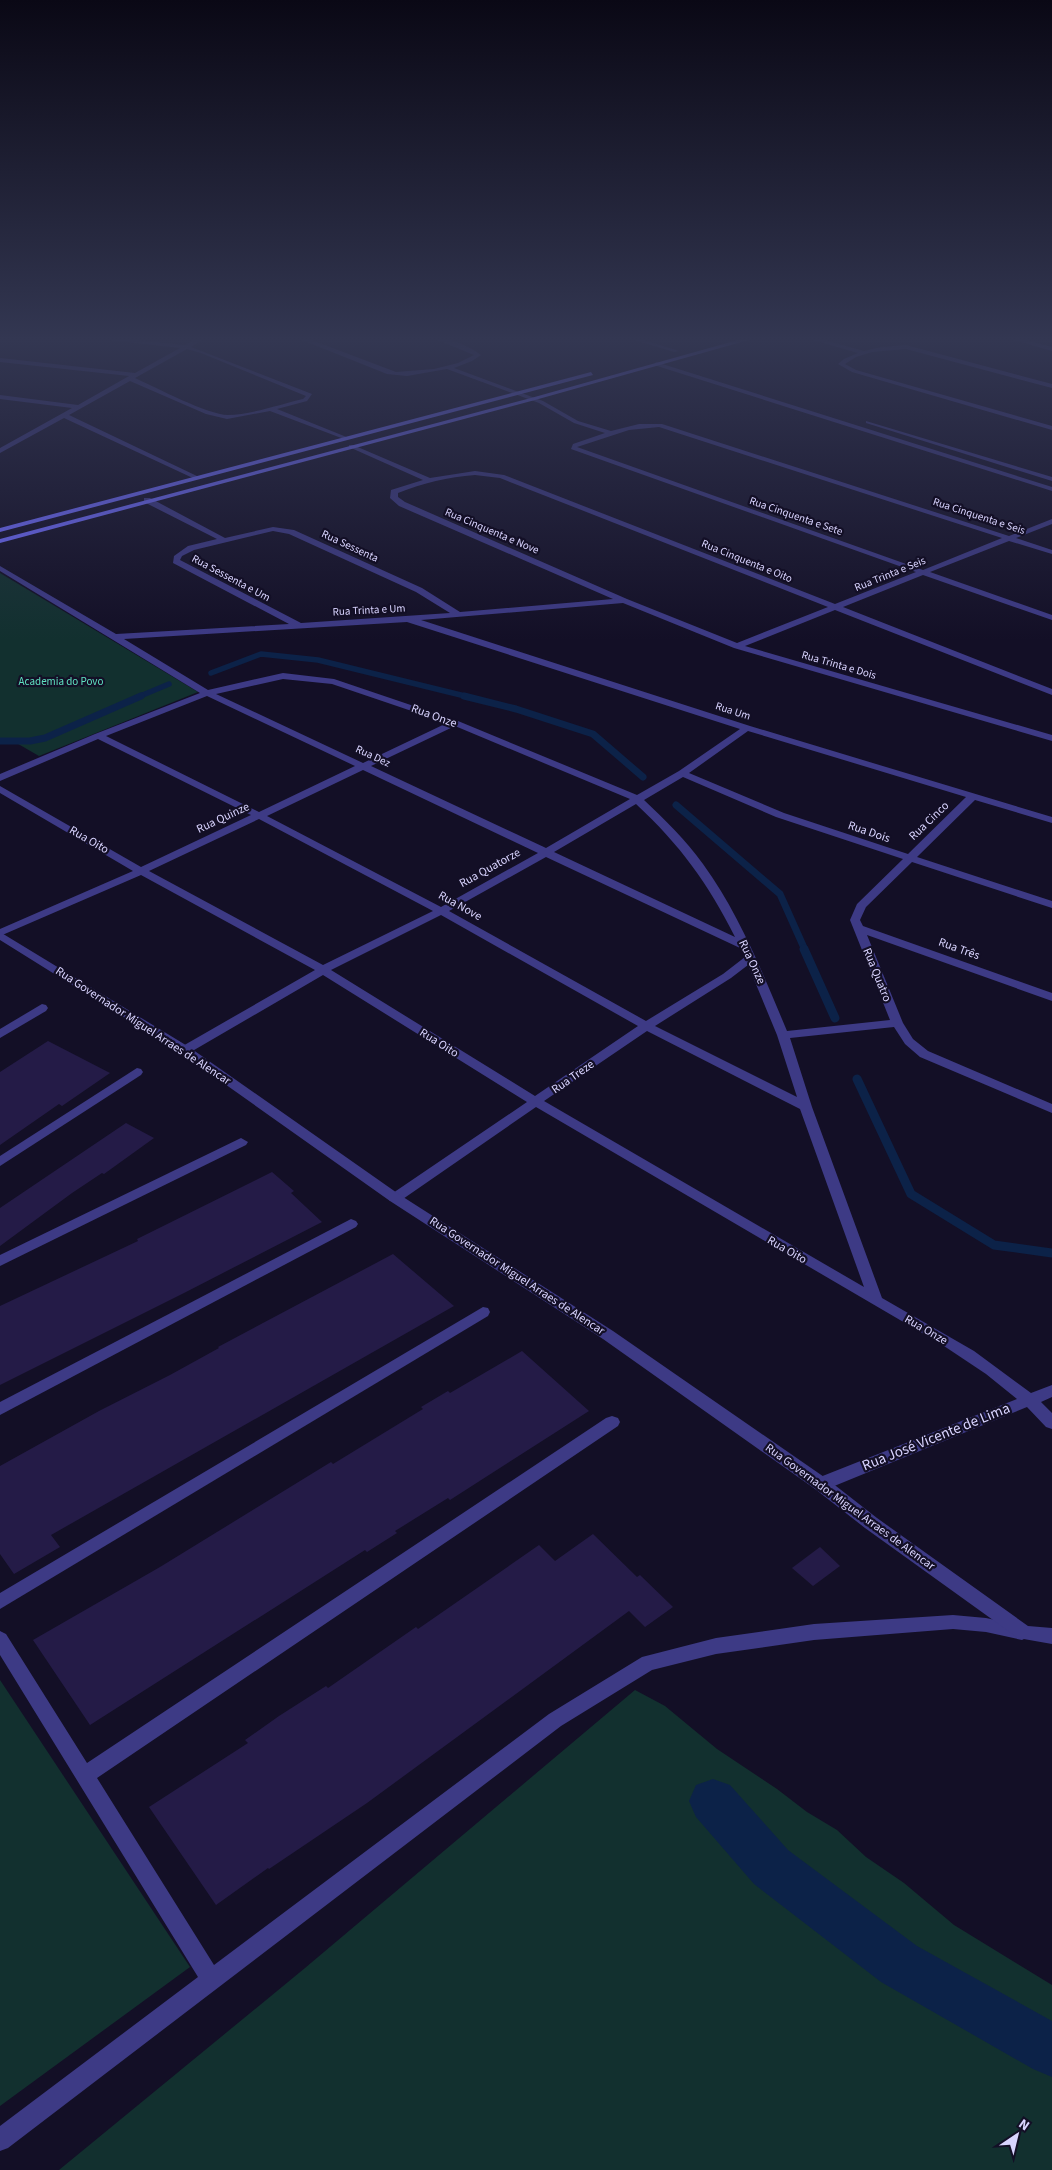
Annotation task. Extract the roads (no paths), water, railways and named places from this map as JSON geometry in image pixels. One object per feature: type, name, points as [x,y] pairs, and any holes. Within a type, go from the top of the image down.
[{"type":"main road","points":[[0,541],[386,437]]},
{"type":"main road","points":[[0,530],[346,438]]},
{"type":"street","points":[[0,451],[25,437]]},
{"type":"street","points":[[111,437],[196,478]]},
{"type":"street","name":"Rua Cinquenta e Sete","points":[[598,437],[575,445],[573,448],[1052,618]]},
{"type":"street","name":"Rua Cinquenta e Seis","points":[[698,437],[1052,552]]},
{"type":"street","points":[[892,437],[1052,489]]},
{"type":"street","points":[[917,437],[1052,479]]},
{"type":"street","points":[[0,439],[18,441]]},
{"type":"street","points":[[352,446],[430,480]]},
{"type":"street","name":"Rua Cinquenta e Oito","points":[[430,480],[477,472],[502,476],[1052,692]]},
{"type":"street","name":"Rua Cinquenta e Nove","points":[[430,480],[394,492],[394,498],[402,504],[624,601]]},
{"type":"street","points":[[147,500],[224,540]]},
{"type":"street","name":"Rua Trinta e Seis","points":[[737,646],[1052,521]]},
{"type":"street","name":"Rua Sessenta","points":[[224,540],[273,529],[291,532],[419,590],[459,616]]},
{"type":"street","name":"Rua Sessenta e Um","points":[[224,540],[180,553],[176,558],[176,562],[299,626]]},
{"type":"street","name":"Rua Dez","points":[[0,568],[207,693],[745,946]]},
{"type":"street","name":"Rua Trinta e Um","points":[[115,637],[459,616],[624,601]]},
{"type":"street","name":"Rua Trinta e Dois","points":[[624,601],[737,646],[1052,738]]},
{"type":"street","name":"Rua Um","points":[[408,619],[748,728],[1052,820]]},
{"type":"street","name":"Rua Onze","points":[[0,778],[98,736],[207,693],[283,676],[334,682],[455,723],[636,798],[667,827],[699,865],[725,906],[752,958],[783,1035],[806,1107],[876,1301],[922,1326],[970,1356],[1030,1398],[1052,1423]]},
{"type":"street","name":"Rua Quinze","points":[[0,934],[141,871],[455,723]]},
{"type":"street","name":"Rua Quatorze","points":[[186,1050],[323,970],[441,911],[547,852],[636,798],[682,773],[748,728]]},
{"type":"street","name":"Rua Nove","points":[[98,736],[441,911],[646,1026],[806,1107]]},
{"type":"street","name":"Rua Dois","points":[[682,773],[780,815],[1052,905]]},
{"type":"street","name":"Rua Oito","points":[[0,789],[141,871],[323,970],[536,1102],[876,1301]]},
{"type":"street","name":"Rua Cinco","points":[[861,906],[973,796]]},
{"type":"street","name":"Rua Quatro","points":[[861,906],[856,920],[858,928],[896,1023],[909,1041],[924,1054],[1052,1109]]},
{"type":"street","name":"Rua Três","points":[[858,928],[1052,997]]},
{"type":"street","name":"Rua Governador Miguel Arraes de Alencar","points":[[0,934],[186,1050],[395,1198],[608,1335],[821,1484],[871,1523],[1024,1632]]},
{"type":"street","name":"Rua Treze","points":[[395,1198],[646,1026],[727,976],[752,958]]},
{"type":"street","points":[[0,1034],[42,1008]]},
{"type":"street","points":[[783,1035],[896,1023]]},
{"type":"street","points":[[0,1162],[136,1072]]},
{"type":"street","points":[[0,1261],[241,1142]]},
{"type":"street","points":[[0,1409],[351,1224]]},
{"type":"street","points":[[0,1602],[483,1312]]},
{"type":"street","name":"Rua José Vicente de Lima","points":[[821,1484],[1030,1398],[1052,1391]]},
{"type":"street","points":[[85,1775],[612,1422]]},
{"type":"street","points":[[0,2140],[555,1720],[648,1663],[716,1646],[814,1632],[953,1622],[986,1625],[1052,1636]]},
{"type":"street","points":[[0,1639],[212,1981]]},
{"type":"waterway","points":[[211,673],[261,654],[318,660],[469,697]]},
{"type":"waterway","points":[[138,697],[169,684]]},
{"type":"waterway","points":[[0,741],[30,741],[45,738],[141,696]]},
{"type":"waterway","points":[[464,696],[516,709],[593,734],[643,777]]},
{"type":"waterway","points":[[676,805],[780,894],[805,950]]},
{"type":"waterway","points":[[804,949],[835,1018]]},
{"type":"waterway","points":[[857,1079],[911,1194],[994,1245],[1052,1253]]},
{"type":"waterway","points":[[713,1801],[771,1867],[899,1964],[1052,2050]]},
{"type":"park label","name":"Academia do Povo","points":[[61,681]]}]
